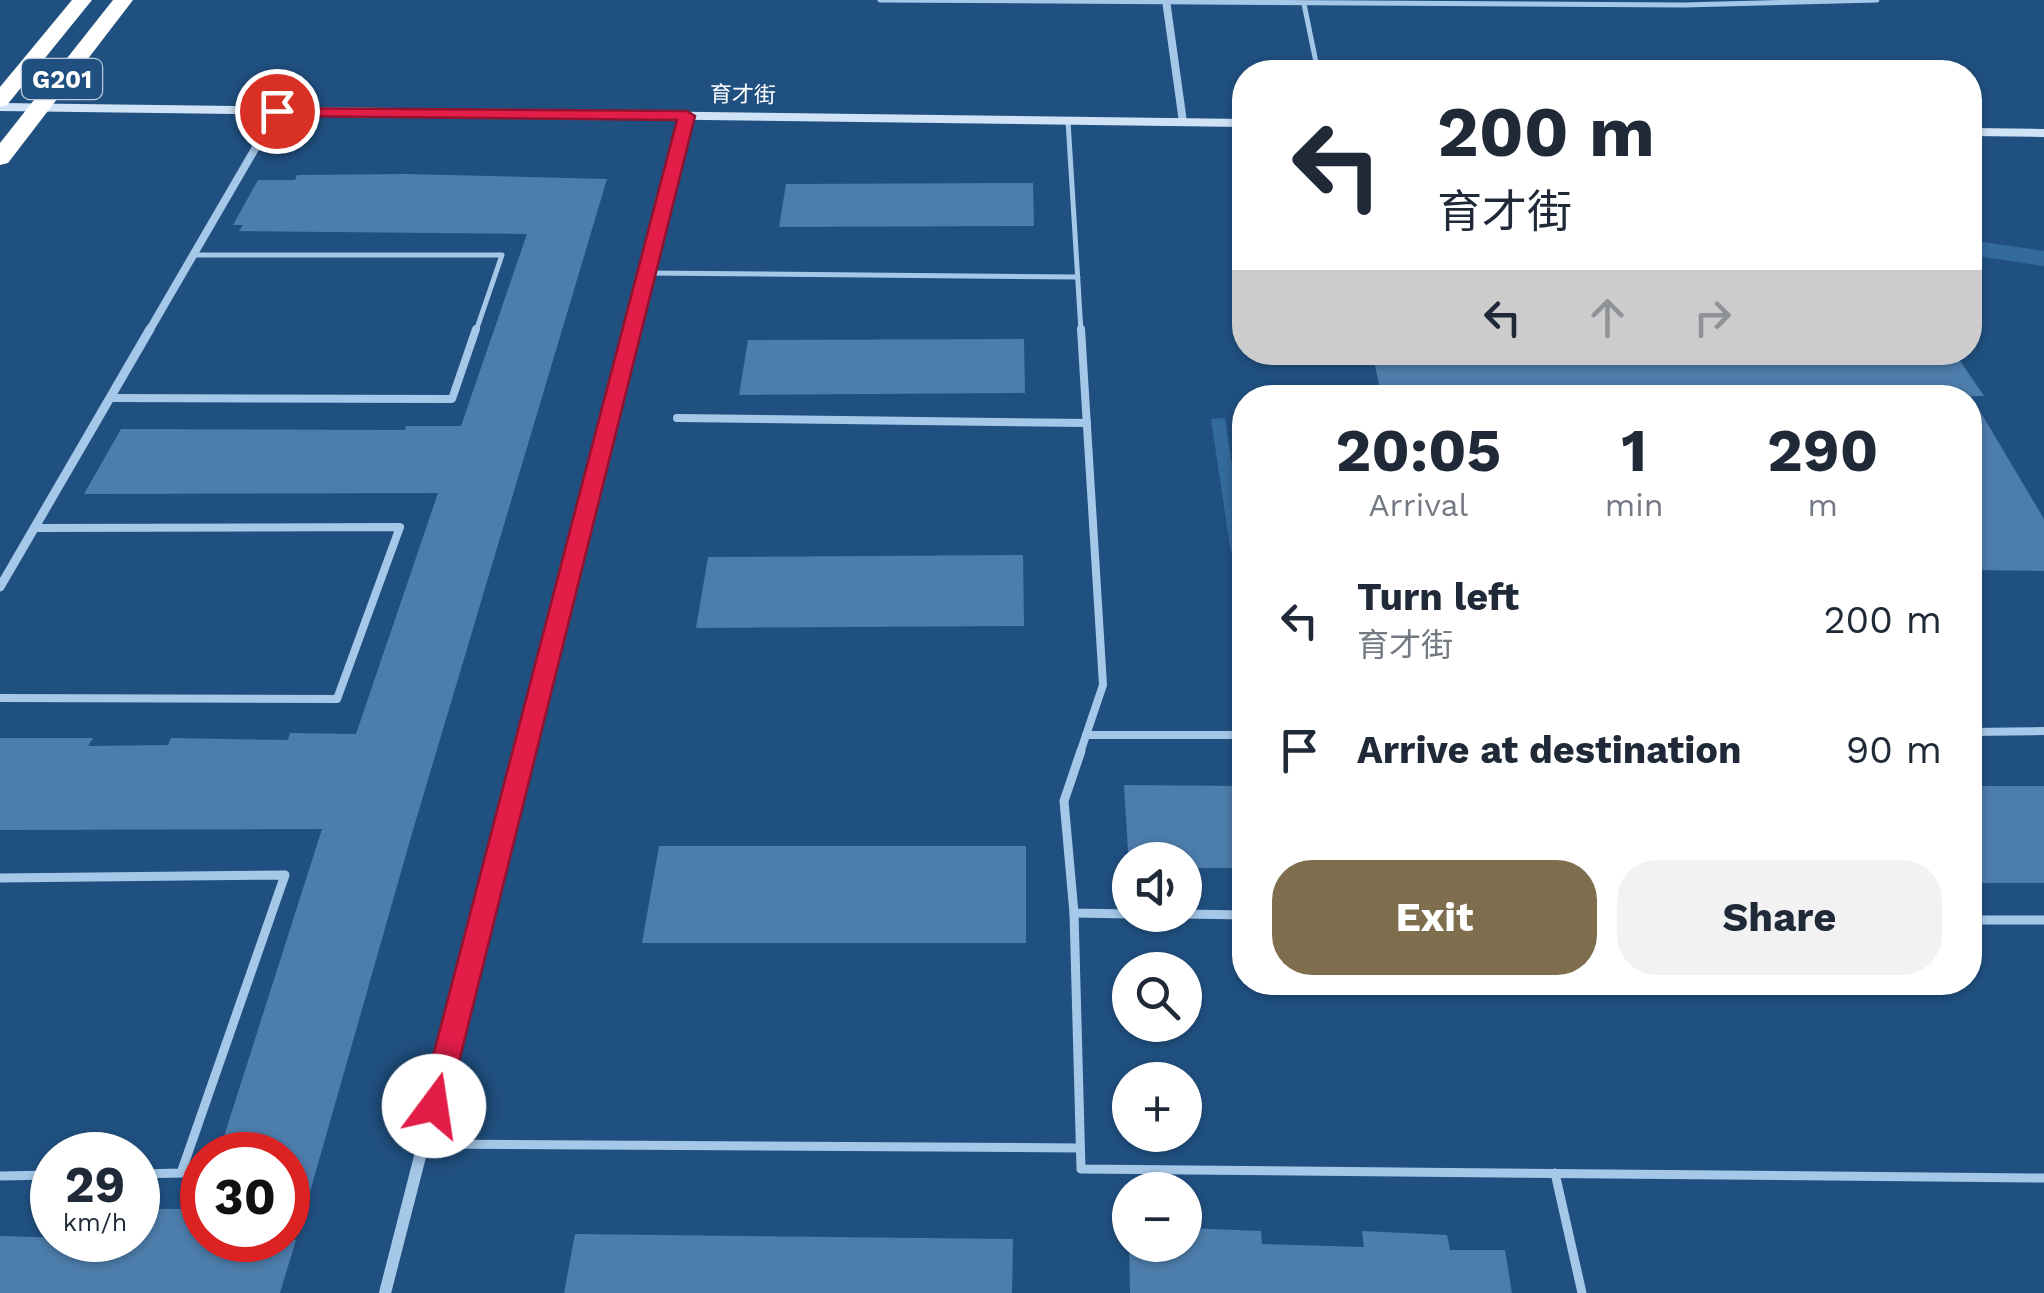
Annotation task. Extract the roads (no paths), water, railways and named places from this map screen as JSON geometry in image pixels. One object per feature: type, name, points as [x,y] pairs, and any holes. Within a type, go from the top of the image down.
[{"type":"highway","name":"G201","points":[[0,104],[82,0]]},
{"type":"highway","name":"G201","points":[[0,158],[123,0]]},
{"type":"street","points":[[1166,2],[1183,122]]},
{"type":"street","name":"育才街","points":[[0,104],[39,108],[1232,123]]},
{"type":"street","points":[[0,587],[277,111]]},
{"type":"street","points":[[385,1293],[687,116]]},
{"type":"street","points":[[1982,132],[2044,133]]},
{"type":"lane","points":[[880,0],[1304,4],[1877,0]]},
{"type":"lane","points":[[1304,4],[1316,60]]},
{"type":"lane","points":[[1068,121],[1103,684],[1064,802],[1074,913],[1081,1169],[2044,1178]]},
{"type":"lane","points":[[110,398],[452,400],[502,255],[193,255]]},
{"type":"lane","points":[[646,273],[1078,277]]},
{"type":"lane","points":[[676,418],[1087,423]]},
{"type":"lane","points":[[0,698],[337,699],[400,527],[34,528]]},
{"type":"lane","points":[[1982,732],[2044,731]]},
{"type":"lane","points":[[1086,735],[1232,735]]},
{"type":"lane","points":[[0,878],[285,875],[181,1173],[160,1173]]},
{"type":"lane","points":[[1074,913],[1112,914]]},
{"type":"lane","points":[[1202,914],[1232,914]]},
{"type":"lane","points":[[1982,920],[2044,920]]},
{"type":"lane","points":[[424,1144],[1080,1148]]},
{"type":"lane","points":[[1555,1174],[1582,1293]]},
{"type":"lane","points":[[0,1176],[30,1175]]}]
